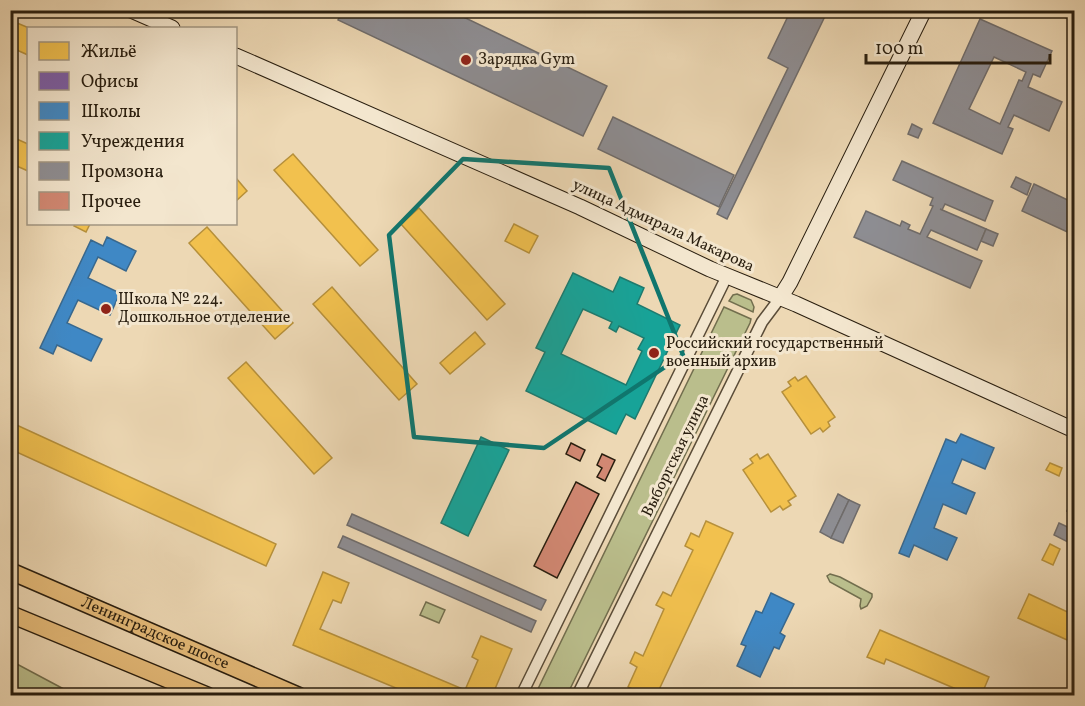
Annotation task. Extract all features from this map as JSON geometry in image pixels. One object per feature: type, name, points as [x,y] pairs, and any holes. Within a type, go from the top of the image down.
[{"type":"main road","name":"Ленинградское шоссе","points":[[10,571],[299,696]]},
{"type":"main road","points":[[10,614],[208,696]]},
{"type":"street","points":[[131,10],[170,27]]},
{"type":"street","name":"Выборгская улица","points":[[577,696],[762,321],[790,282],[924,10]]},
{"type":"street","name":"улица Адмирала Макарова","points":[[237,56],[580,207],[727,276],[796,304],[1074,430]]},
{"type":"street","name":"Выборгская улица","points":[[521,696],[727,276]]},
{"type":"highlighted area","points":[[463,159],[609,168],[683,355],[544,448],[414,437],[389,235]]},
{"type":"green space","points":[[737,294],[751,300],[754,307],[753,312],[729,301],[733,295]]},
{"type":"green space","points":[[724,307],[751,319],[750,323],[567,695],[535,695]]},
{"type":"green space","points":[[830,574],[872,594],[867,606],[861,609],[861,599],[830,582],[827,576]]},
{"type":"green space","points":[[426,602],[445,610],[439,623],[420,615]]},
{"type":"green space","points":[[11,662],[75,695],[44,695],[16,691],[11,682]]},
{"type":"building: Жильё","points":[[10,20],[27,27],[27,55],[10,47]]},
{"type":"building: Жильё","points":[[10,136],[27,144],[27,171],[10,163]]},
{"type":"building: Жильё","points":[[293,154],[378,250],[360,266],[274,170]]},
{"type":"building: Жильё","points":[[237,179],[247,191],[237,200]]},
{"type":"building: Жильё","points":[[419,208],[505,304],[487,320],[401,224]]},
{"type":"building: Жильё","points":[[514,224],[538,236],[529,253],[505,241]]},
{"type":"building: Жильё","points":[[74,225],[90,225],[86,232]]},
{"type":"building: Жильё","points":[[207,227],[293,323],[275,339],[189,243]]},
{"type":"building: Жильё","points":[[332,287],[417,384],[399,400],[313,304]]},
{"type":"building: Жильё","points":[[475,332],[485,344],[450,374],[440,363]]},
{"type":"building: Жильё","points":[[246,362],[332,458],[314,474],[228,378]]},
{"type":"building: Жильё","points":[[806,376],[835,417],[828,422],[830,426],[823,432],[820,428],[811,434],[782,392],[791,386],[788,382],[795,377],[798,381]]},
{"type":"building: Жильё","points":[[10,422],[276,544],[266,566],[10,449]]},
{"type":"building: Жильё","points":[[757,454],[760,459],[768,454],[796,496],[788,501],[791,505],[783,510],[780,506],[771,512],[743,470],[753,463],[750,459]]},
{"type":"building: Жильё","points":[[1050,463],[1062,468],[1059,476],[1046,470]]},
{"type":"building: Жильё","points":[[706,521],[733,533],[656,696],[647,696],[628,687],[637,667],[630,663],[635,652],[643,656],[664,609],[656,605],[663,592],[671,596],[693,550],[685,546],[691,533],[699,537]]},
{"type":"building: Жильё","points":[[1050,544],[1060,549],[1053,565],[1042,560]]},
{"type":"building: Жильё","points":[[323,572],[349,583],[341,603],[333,600],[320,629],[465,690],[478,660],[472,657],[481,636],[512,649],[492,696],[415,696],[293,645]]},
{"type":"building: Жильё","points":[[1029,594],[1074,615],[1074,643],[1018,618]]},
{"type":"building: Жильё","points":[[880,630],[989,677],[981,696],[961,696],[963,692],[886,659],[884,664],[867,657]]},
{"type":"building: Офисы","points":[[1074,494],[1074,514],[1067,511]]},
{"type":"building: Школы","points":[[107,237],[136,251],[126,271],[98,257],[88,278],[120,293],[110,315],[78,300],[67,323],[102,339],[91,361],[57,345],[53,354],[40,348],[91,240],[103,246]]},
{"type":"building: Школы","points":[[961,434],[994,448],[985,469],[962,459],[952,483],[975,493],[966,514],[943,504],[934,528],[957,538],[947,560],[914,545],[909,557],[899,553],[946,439],[956,443]]},
{"type":"building: Школы","points":[[771,593],[794,604],[780,633],[785,636],[779,649],[774,647],[760,677],[737,666],[746,646],[741,644],[756,611],[762,613]]},
{"type":"building: Учреждения","name":"Российский государственный военный архив","points":[[573,273],[613,292],[620,277],[644,288],[637,304],[680,325],[635,419],[626,414],[616,434],[526,391],[545,352],[536,348]],"holes":[[[583,309],[612,322],[609,328],[616,332],[619,326],[644,338],[638,349],[642,351],[626,385],[561,354]]]},
{"type":"building: Учреждения","points":[[481,437],[509,450],[468,536],[441,523]]},
{"type":"building: Промзона","points":[[343,10],[449,10],[607,86],[583,136],[338,20]]},
{"type":"building: Промзона","points":[[791,10],[828,10],[727,219],[717,214],[788,68],[768,58]]},
{"type":"building: Промзона","points":[[1051,10],[1074,10],[1074,22]]},
{"type":"building: Промзона","points":[[980,19],[1052,51],[1040,77],[1033,74],[1028,87],[1062,102],[1049,131],[1014,115],[1008,127],[1013,129],[1002,154],[933,123]],"holes":[[[994,57],[1026,72],[1022,81],[1019,80],[1000,124],[969,109]]]},
{"type":"building: Промзона","points":[[613,117],[734,175],[719,207],[598,149]]},
{"type":"building: Промзона","points":[[912,124],[922,129],[918,138],[908,134]]},
{"type":"building: Промзона","points":[[902,161],[993,201],[985,221],[945,204],[942,210],[986,229],[977,250],[931,230],[927,237],[982,261],[970,288],[854,237],[866,211],[900,226],[902,221],[910,225],[908,229],[920,234],[933,206],[930,205],[933,198],[893,180]]},
{"type":"building: Промзона","points":[[1016,177],[1031,184],[1027,195],[1011,187]]},
{"type":"building: Промзона","points":[[1034,184],[1074,203],[1074,235],[1022,211]]},
{"type":"building: Промзона","points":[[986,229],[998,234],[993,246],[981,241]]},
{"type":"building: Промзона","points":[[1074,312],[1074,327],[1069,324]]},
{"type":"building: Промзона","points":[[838,494],[849,500],[831,538],[820,532]]},
{"type":"building: Промзона","points":[[849,500],[860,505],[843,543],[831,538]]},
{"type":"building: Промзона","points":[[352,514],[546,600],[541,610],[347,525]]},
{"type":"building: Промзона","points":[[1059,523],[1074,530],[1074,545],[1054,535]]},
{"type":"building: Промзона","points":[[343,536],[536,621],[531,632],[338,547]]},
{"type":"building: Прочее","points":[[571,443],[585,450],[580,461],[566,454]]},
{"type":"building: Прочее","points":[[602,454],[615,460],[605,481],[597,477],[602,468],[597,465]]},
{"type":"building: Прочее","points":[[576,482],[599,494],[557,578],[534,566]]},
{"type":"place","name":"Зарядка Gym","points":[[466,60]]},
{"type":"place","name":"Школа № 224. Дошкольное отделение","points":[[106,309]]},
{"type":"place","name":"Российский государственный военный архив","points":[[654,353]]}]
